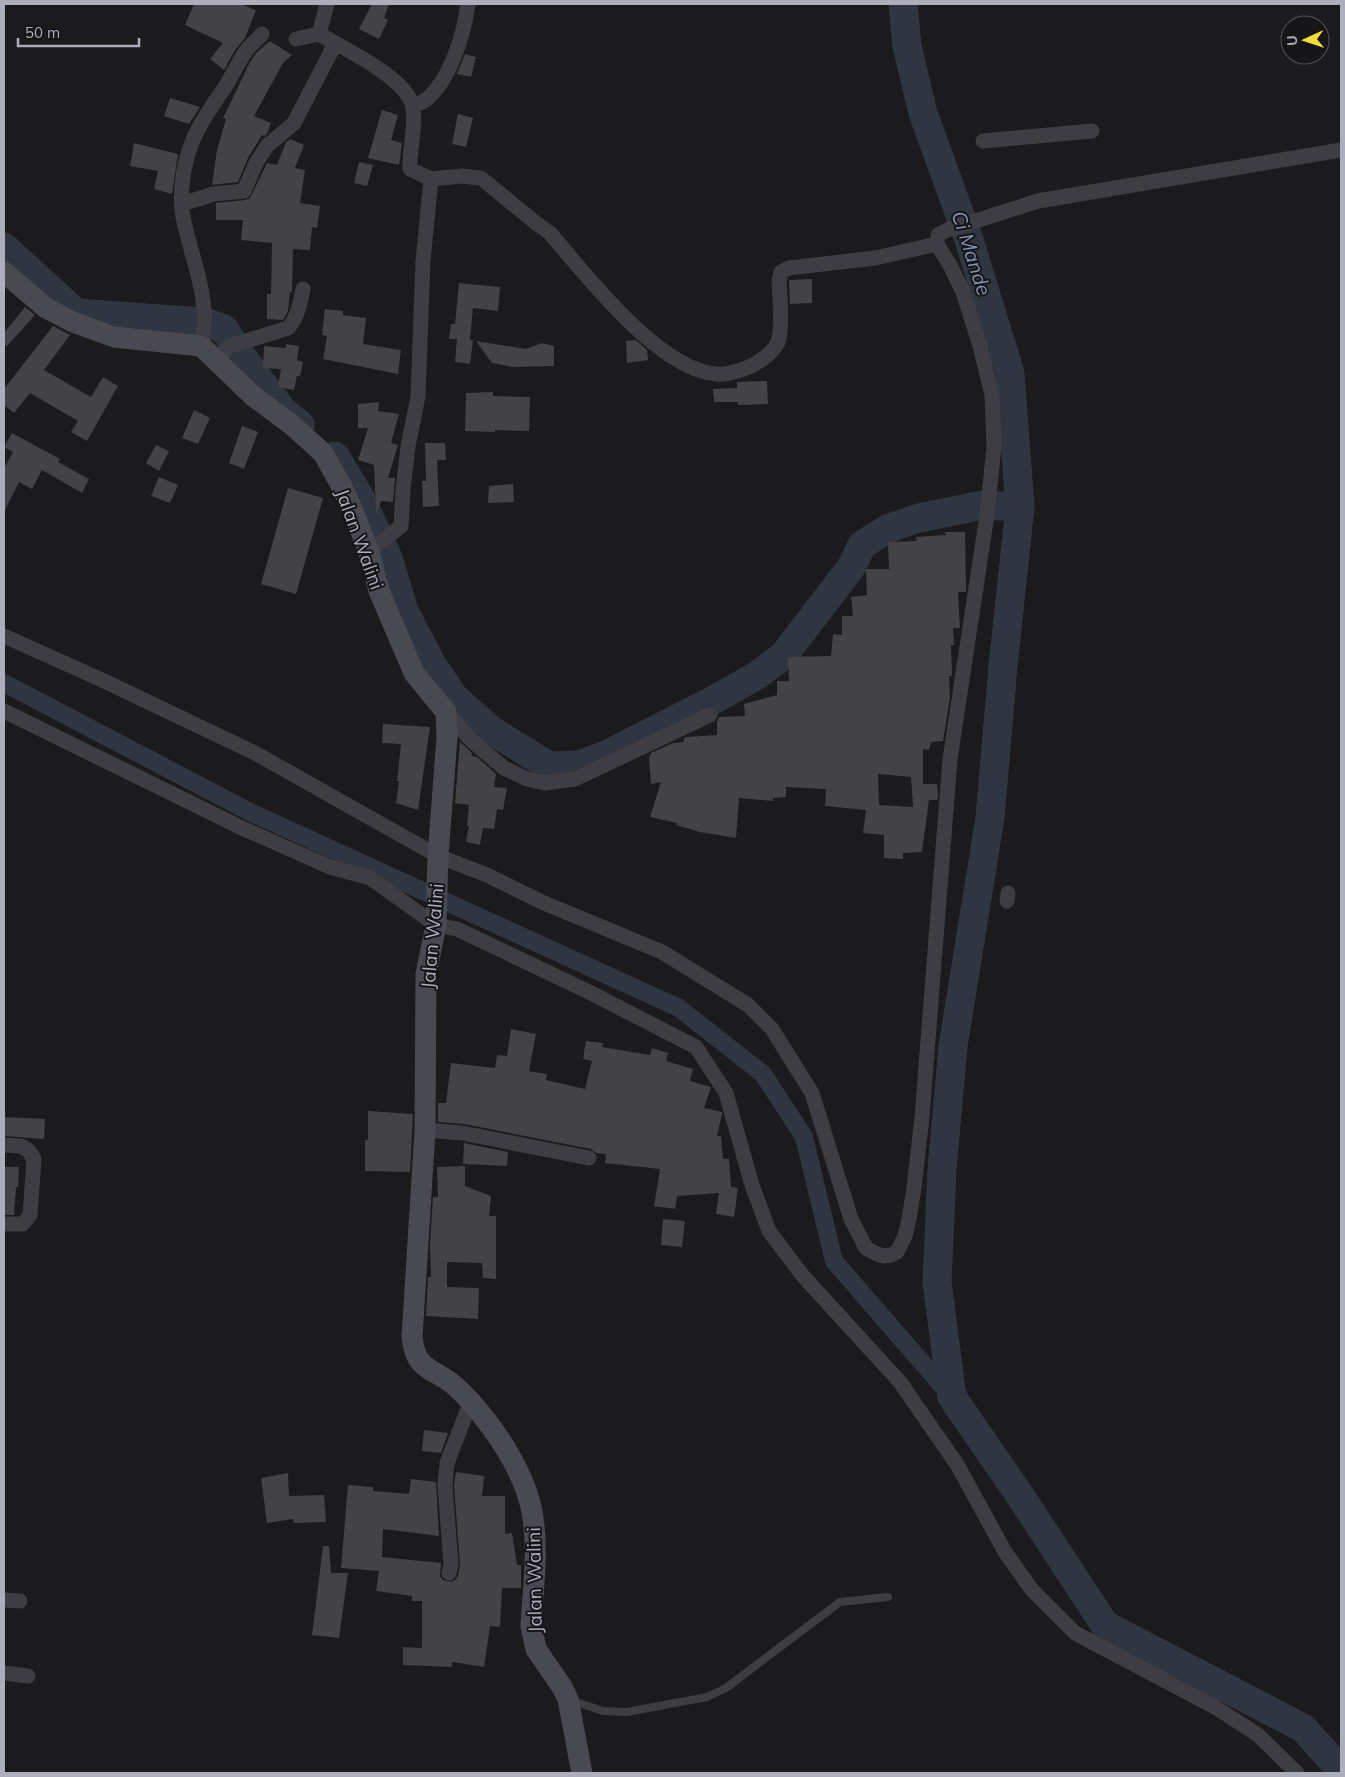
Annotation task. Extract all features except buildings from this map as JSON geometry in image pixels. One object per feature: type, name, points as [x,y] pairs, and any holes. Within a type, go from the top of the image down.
[{"type":"street","points":[[319,34],[327,4]]},
{"type":"street","points":[[413,106],[426,100],[440,84],[447,72],[466,21],[468,4]]},
{"type":"street","points":[[216,340],[184,221],[181,195],[193,139],[247,49],[262,34]]},
{"type":"street","points":[[296,38],[319,34],[379,69],[393,80],[408,97],[413,106],[414,122],[410,170],[431,179],[462,176],[481,178],[550,233],[628,320],[663,352],[691,368],[717,374],[738,371],[756,364],[770,352],[779,340],[779,281],[781,272],[789,268],[875,258],[937,244]]},
{"type":"street","points":[[182,204],[212,194],[244,190],[256,163],[267,146],[294,123],[336,44]]},
{"type":"street","points":[[983,141],[1092,131]]},
{"type":"street","points":[[4,636],[102,680],[255,753],[438,861],[487,875],[544,903],[662,952],[748,1005],[772,1029],[812,1093],[851,1219],[866,1248],[883,1256],[891,1255],[897,1252],[905,1236],[914,1188],[922,1117],[950,760],[987,515],[994,446],[992,395],[980,346],[963,292],[937,244],[938,235],[997,212],[1038,201],[1341,150]]},
{"type":"street","points":[[372,550],[401,526],[408,446],[418,397],[423,261],[431,179]]},
{"type":"street","points":[[4,272],[46,308],[73,322],[114,337],[216,340],[288,328],[298,313],[303,289]]},
{"type":"street","name":"Jalan Walini","points":[[216,340],[222,367],[253,396],[292,425],[323,453],[344,489],[372,550],[379,591],[414,672],[446,712],[436,922],[426,974],[425,1130],[417,1234],[413,1350],[419,1361],[426,1368],[457,1387],[470,1401],[503,1445],[527,1491],[532,1512],[535,1546],[532,1638],[536,1649],[568,1699],[582,1773]]},
{"type":"street","points":[[4,711],[244,829],[330,867],[370,878],[436,922],[589,992],[696,1047],[726,1094],[752,1185],[769,1231],[803,1276],[900,1382],[958,1466],[1005,1552],[1032,1590],[1075,1633],[1230,1716],[1258,1735],[1296,1773]]},
{"type":"street","points":[[446,712],[472,740],[504,768],[528,779],[545,783],[575,779],[710,715]]},
{"type":"street","points":[[425,1130],[462,1133],[589,1158]]},
{"type":"street","points":[[4,1145],[21,1146],[28,1150],[34,1159],[30,1215],[23,1224],[4,1224]]},
{"type":"street","points":[[449,1573],[445,1485],[447,1463],[470,1401]]},
{"type":"street","points":[[4,1600],[20,1601]]},
{"type":"street","points":[[4,1673],[28,1676]]},
{"type":"lane","points":[[568,1699],[603,1711],[626,1712],[707,1697],[726,1688],[840,1602],[888,1597]]},
{"type":"waterway","name":"Ci Mande","points":[[903,4],[907,46],[923,113],[969,240],[1010,373],[1020,507]]},
{"type":"waterway","points":[[4,247],[76,313],[204,322],[224,329],[243,358],[283,411],[300,425]]},
{"type":"waterway","points":[[335,456],[362,501],[388,558],[404,611],[431,663],[454,697],[491,730],[549,766],[579,765],[608,754],[710,702],[756,676],[784,655],[852,566],[862,545],[889,528],[919,518],[983,505],[1020,507],[1003,666],[990,818],[953,1046],[942,1170],[937,1282],[952,1397],[1019,1494],[1105,1625],[1303,1728],[1341,1770]]},
{"type":"waterway","points":[[4,683],[252,813],[679,1008],[763,1074],[804,1137],[834,1261],[952,1397]]}]
